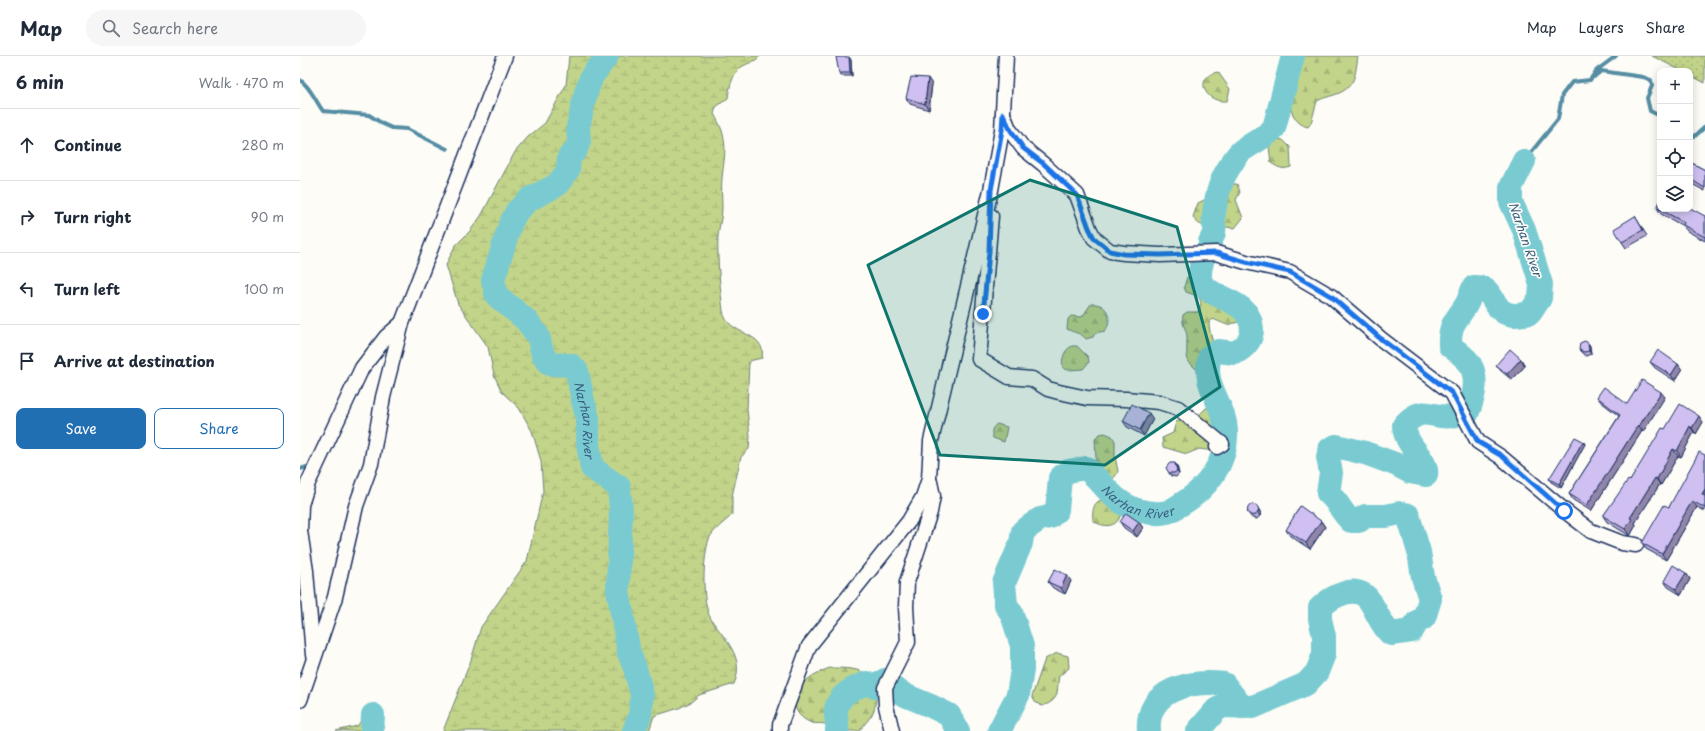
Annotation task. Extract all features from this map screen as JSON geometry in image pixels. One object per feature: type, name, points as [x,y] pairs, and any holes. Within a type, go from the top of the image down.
[{"type":"street","points":[[300,700],[335,597],[356,506],[371,464],[384,397],[402,323],[505,56]]},
{"type":"street","points":[[892,731],[886,706],[885,688],[908,642],[906,607],[907,582],[930,512],[933,496],[929,479],[931,441],[991,190],[1002,130],[1006,56]]},
{"type":"street","points":[[1003,114],[1010,129],[1023,148],[1044,164],[1077,195],[1094,238],[1110,251],[1124,254],[1160,255],[1216,253],[1246,262],[1290,272],[1331,296],[1381,339],[1447,388],[1460,405],[1478,442],[1502,456],[1564,511],[1591,531],[1622,544],[1636,545]]},
{"type":"street","points":[[991,190],[989,252],[979,359],[1009,377],[1032,379],[1048,389],[1059,392],[1087,398],[1159,402],[1178,408],[1222,444],[1217,447]]},
{"type":"street","points":[[314,659],[306,572],[300,531],[300,505],[308,482],[362,368],[386,337],[402,323]]},
{"type":"street","points":[[780,731],[780,725],[810,646],[909,521],[923,496],[929,479]]},
{"type":"highlighted area","points":[[1030,180],[1177,227],[1220,387],[1105,465],[940,455],[868,265]]},
{"type":"green space","points":[[569,56],[760,56],[741,67],[734,75],[728,98],[716,107],[714,114],[722,131],[725,145],[722,182],[722,212],[718,236],[719,274],[723,311],[726,319],[731,325],[759,342],[762,349],[762,358],[749,361],[747,409],[750,437],[749,449],[741,457],[732,496],[732,515],[716,529],[709,539],[704,568],[704,591],[708,611],[711,619],[732,649],[737,665],[737,674],[734,684],[699,695],[691,702],[679,708],[654,716],[649,731],[443,731],[471,660],[481,627],[527,561],[543,491],[541,461],[532,431],[519,408],[502,392],[494,375],[488,347],[458,304],[446,265],[455,246],[470,231],[481,216],[515,152],[528,137],[545,123],[566,85]]},
{"type":"green space","points":[[1291,56],[1358,56],[1355,75],[1350,85],[1347,89],[1341,92],[1317,101],[1311,123],[1308,127],[1300,123],[1294,116],[1290,107],[1287,85]]},
{"type":"green space","points":[[1652,56],[1705,56],[1705,83],[1693,77],[1693,68],[1676,68]]},
{"type":"green space","points":[[1218,72],[1230,89],[1227,101],[1212,98],[1204,89],[1206,78],[1211,74]]},
{"type":"green space","points":[[1277,139],[1283,140],[1290,147],[1291,167],[1281,168],[1271,163],[1269,146],[1272,141]]},
{"type":"green space","points":[[1237,184],[1240,192],[1236,200],[1243,218],[1235,228],[1206,226],[1199,224],[1196,221],[1193,217],[1198,203],[1204,200],[1221,203],[1225,188],[1230,185]]},
{"type":"green space","points":[[1187,277],[1207,280],[1227,288],[1235,294],[1240,302],[1241,311],[1238,322],[1227,325],[1213,319],[1209,323],[1216,357],[1215,369],[1212,374],[1201,374],[1188,361],[1187,335],[1183,322],[1183,315],[1187,312],[1197,312],[1200,309],[1201,302],[1198,296],[1186,292],[1184,287]]},
{"type":"green space","points":[[1091,304],[1097,304],[1105,308],[1109,321],[1105,331],[1095,333],[1093,337],[1086,339],[1067,329],[1068,319],[1071,316],[1082,317]]},
{"type":"green space","points":[[1072,346],[1077,346],[1088,357],[1089,362],[1083,369],[1068,370],[1063,368],[1062,361],[1064,355]]},
{"type":"green space","points":[[1206,408],[1212,409],[1219,416],[1222,427],[1222,444],[1214,451],[1199,449],[1187,454],[1163,447],[1162,438],[1173,433],[1176,422],[1181,420],[1192,422]]},
{"type":"green space","points":[[997,424],[1007,427],[1004,442],[993,438],[992,430]]},
{"type":"green space","points":[[1105,433],[1112,436],[1115,441],[1115,457],[1118,471],[1111,480],[1103,482],[1091,481],[1088,479],[1096,459],[1095,438],[1100,434]]},
{"type":"green space","points":[[1106,499],[1121,513],[1117,522],[1106,526],[1093,521],[1093,509],[1098,501]]},
{"type":"green space","points":[[1057,653],[1068,656],[1069,668],[1059,676],[1055,698],[1048,704],[1042,706],[1035,702],[1032,696],[1045,659]]},
{"type":"green space","points":[[830,668],[854,669],[861,671],[872,679],[875,686],[876,695],[875,706],[871,716],[860,731],[838,731],[825,724],[812,723],[798,713],[795,698],[800,687],[806,680],[821,671]]},
{"type":"green space","points":[[364,720],[377,721],[383,731],[336,731],[357,726]]},
{"type":"building","points":[[836,57],[849,57],[850,73],[839,73]]},
{"type":"building","points":[[911,77],[928,78],[925,104],[906,98]]},
{"type":"building","points":[[1693,164],[1705,170],[1705,188],[1693,181]]},
{"type":"building","points":[[1693,210],[1705,216],[1705,237],[1683,225],[1684,222],[1665,212],[1693,212]]},
{"type":"building","points":[[1635,216],[1643,230],[1622,242],[1614,229]]},
{"type":"building","points":[[1585,341],[1588,343],[1589,351],[1584,352],[1579,350],[1580,343]]},
{"type":"building","points":[[1510,349],[1521,359],[1507,374],[1496,365]]},
{"type":"building","points":[[1658,350],[1678,364],[1671,375],[1650,362]]},
{"type":"building","points":[[1642,380],[1661,392],[1587,505],[1569,494],[1620,415],[1597,397],[1604,387],[1627,404]]},
{"type":"building","points":[[1132,404],[1149,413],[1140,430],[1123,421]]},
{"type":"building","points":[[1680,404],[1699,416],[1692,428],[1690,426],[1677,451],[1673,449],[1657,479],[1655,478],[1630,518],[1632,519],[1625,529],[1603,516],[1628,480],[1630,481],[1662,428],[1665,429]]},
{"type":"building","points":[[1575,437],[1583,441],[1559,484],[1549,479]]},
{"type":"building","points":[[1699,452],[1705,455],[1705,489],[1702,494],[1705,496],[1705,508],[1692,501],[1662,554],[1642,543],[1664,505],[1669,507]]},
{"type":"building","points":[[1170,463],[1175,463],[1177,471],[1174,473],[1169,473],[1166,468]]},
{"type":"building","points":[[1251,505],[1255,505],[1257,506],[1257,514],[1251,515],[1248,512],[1248,508]]},
{"type":"building","points":[[1300,506],[1321,521],[1306,543],[1286,530]]},
{"type":"building","points":[[1126,513],[1139,522],[1133,531],[1120,522]]},
{"type":"building","points":[[1673,565],[1686,573],[1676,589],[1664,581]]},
{"type":"building","points":[[1055,569],[1067,575],[1061,588],[1048,582]]},
{"type":"waterway","name":"Narhan River","points":[[607,56],[592,76],[586,92],[578,127],[579,141],[576,150],[569,157],[568,170],[557,185],[530,199],[517,211],[510,225],[493,280],[497,296],[526,320],[538,336],[543,355],[550,364],[571,365],[577,371],[588,418],[588,444],[592,468],[619,487],[621,510],[618,590],[629,653],[635,668],[642,695],[640,715],[634,731]]},
{"type":"waterway","name":"Narhan River","points":[[1210,242],[1214,233],[1214,217],[1219,188],[1227,171],[1240,152],[1264,137],[1274,128],[1293,56]]},
{"type":"waterway","name":"Narhan River","points":[[1524,161],[1558,119],[1562,95],[1572,82],[1590,80],[1597,70],[1616,56]]},
{"type":"waterway","name":"Narhan River","points":[[1594,77],[1601,71],[1643,77],[1651,80],[1652,86],[1647,98],[1650,111],[1657,114]]},
{"type":"waterway","points":[[300,80],[310,90],[323,111],[369,115],[392,128],[407,129],[447,149]]},
{"type":"waterway","name":"Narhan River","points":[[1693,136],[1705,127]]},
{"type":"waterway","name":"Narhan River","points":[[1467,414],[1474,394],[1475,379],[1471,366],[1467,360],[1450,346],[1450,339],[1454,323],[1467,303],[1474,287],[1482,288],[1488,292],[1500,309],[1506,313],[1516,315],[1530,313],[1540,298],[1541,284],[1524,230],[1511,202],[1511,187],[1524,161]]},
{"type":"waterway","name":"Narhan River","points":[[999,731],[1018,695],[1022,670],[1022,646],[1012,614],[1006,605],[1004,583],[1021,543],[1023,531],[1040,519],[1050,517],[1057,510],[1060,478],[1068,471],[1086,468],[1119,501],[1134,509],[1150,513],[1159,513],[1171,511],[1190,499],[1207,483],[1219,464],[1226,442],[1226,431],[1225,421],[1211,386],[1208,367],[1210,356],[1218,351],[1235,353],[1249,340],[1252,329],[1250,319],[1244,311],[1237,305],[1212,293],[1201,282],[1200,272],[1204,254]]},
{"type":"waterway","name":"Narhan River","points":[[1198,731],[1216,710],[1223,706],[1253,707],[1306,684],[1317,672],[1324,654],[1324,636],[1320,619],[1320,608],[1337,596],[1351,592],[1358,592],[1364,595],[1372,604],[1384,626],[1391,634],[1412,631],[1417,622],[1424,618],[1430,599],[1423,577],[1419,552],[1408,515],[1400,513],[1386,516],[1365,516],[1359,521],[1351,521],[1328,493],[1331,473],[1328,457],[1330,449],[1336,446],[1365,453],[1395,464],[1410,472],[1426,475],[1424,463],[1408,439],[1405,433],[1404,425],[1411,418],[1417,415],[1428,414],[1446,417],[1453,416]]},
{"type":"waterway","points":[[300,469],[307,467]]},
{"type":"waterway","name":"Narhan River","points":[[837,731],[836,709],[840,699],[852,689],[867,683],[875,687],[885,680],[881,683]]},
{"type":"waterway","name":"Narhan River","points":[[1149,731],[1150,717],[1154,705],[1162,697],[1173,690],[1185,686],[1211,683],[1224,684],[1242,707]]},
{"type":"waterway","name":"Narhan River","points":[[891,687],[949,715],[958,731]]},
{"type":"waterway","name":"Narhan River","points":[[372,731],[373,715]]},
{"type":"route","points":[[983,314],[989,252],[991,190],[1002,130],[1003,114],[1010,129],[1023,148],[1071,187],[1077,195],[1094,238],[1110,251],[1124,254],[1160,255],[1216,253],[1246,262],[1290,272],[1331,296],[1381,339],[1438,380],[1452,393],[1460,405],[1478,442],[1502,456],[1564,511]]}]
